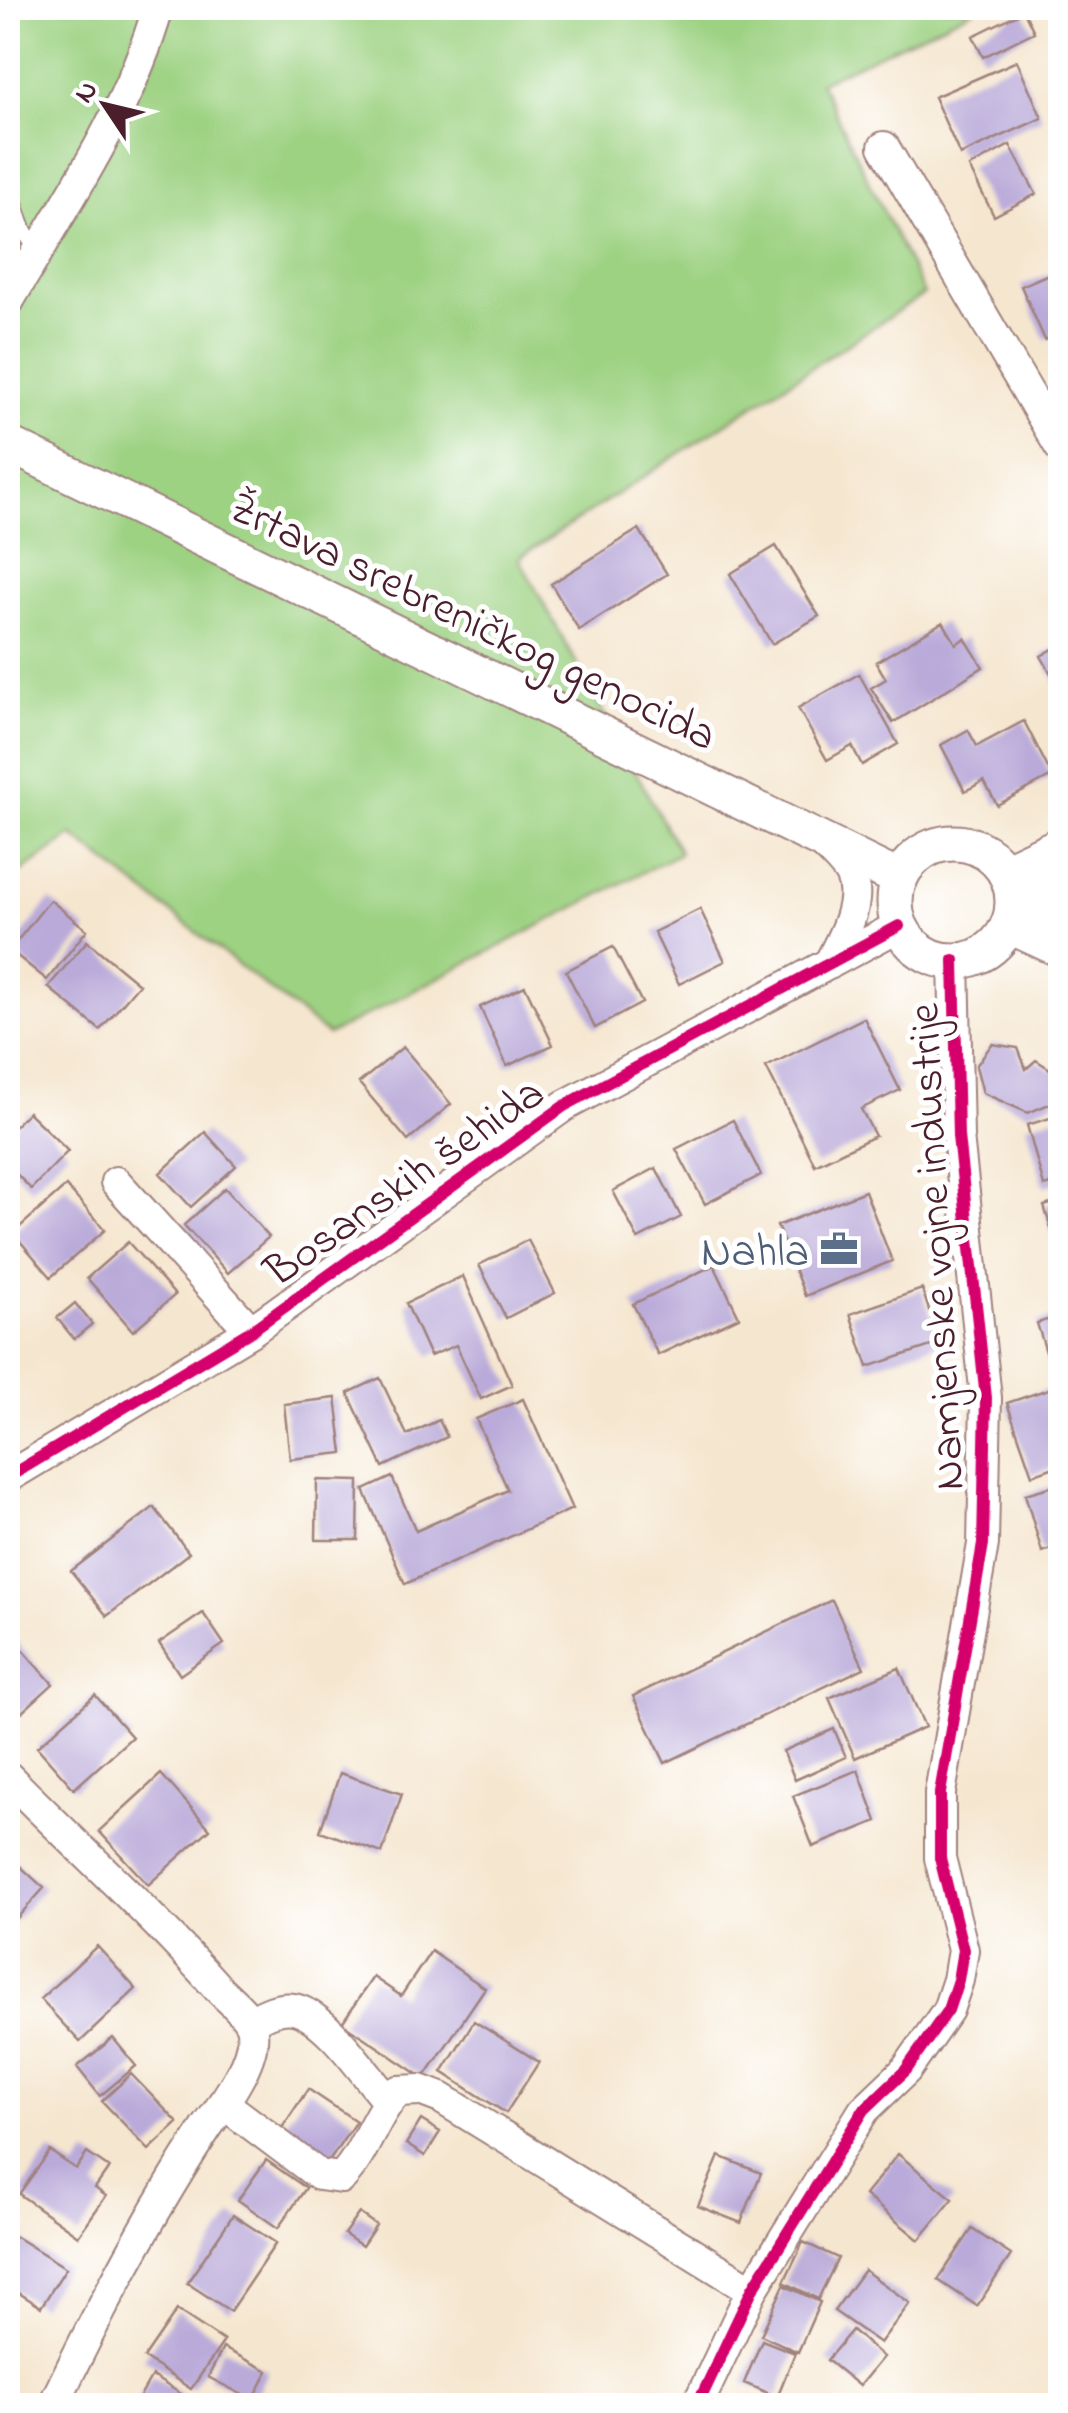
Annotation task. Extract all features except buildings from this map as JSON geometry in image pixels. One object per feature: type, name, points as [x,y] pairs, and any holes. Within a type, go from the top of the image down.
[{"type":"street","points":[[8,302],[115,116],[158,8]]},
{"type":"street","points":[[884,147],[1060,448]]},
{"type":"street","name":"Žrtava srebreničkog genocida","points":[[8,444],[900,879]]},
{"type":"street","points":[[822,841],[852,877],[847,929],[829,964]]},
{"type":"street","points":[[1004,869],[1059,843]]},
{"type":"street","points":[[1059,843],[1040,869],[1038,895],[1045,922],[1060,938]]},
{"type":"street","points":[[934,845],[972,845],[990,854],[1004,869],[1012,886],[1013,906],[998,942],[982,954],[954,960],[926,954],[900,926],[894,907],[900,879],[916,855],[934,845]]},
{"type":"street","points":[[1008,925],[1060,948]]},
{"type":"street","name":"Bosanskih šehida","points":[[8,1477],[252,1331],[564,1106],[900,926]]},
{"type":"street","name":"Namjenske vojne industrije","points":[[696,2406],[752,2290],[864,2110],[906,2070],[948,2010],[958,1980],[963,1950],[940,1858],[940,1793],[983,1544],[986,1398],[958,1136],[954,960]]},
{"type":"street","points":[[116,1182],[252,1331]]},
{"type":"street","points":[[8,1777],[196,1964],[250,2022],[253,2038],[248,2058],[167,2188],[87,2334],[53,2406]]},
{"type":"street","points":[[250,2022],[270,2011],[292,2008],[316,2018],[388,2100]]},
{"type":"street","points":[[223,2103],[319,2176],[341,2178],[356,2163],[388,2100],[398,2091],[420,2090],[440,2098],[752,2290]]},
{"type":"lane","points":[[8,184],[24,232],[38,250]]},
{"type":"green space","points":[[8,8],[977,8],[820,82],[924,294],[519,558],[680,853],[328,1035],[72,835],[8,882]]},
{"type":"cycle path","points":[[8,1477],[251,1331],[564,1106],[899,926]]},
{"type":"cycle path","points":[[697,2406],[752,2290],[864,2110],[906,2070],[948,2010],[958,1980],[963,1950],[940,1858],[940,1793],[983,1544],[986,1398],[958,1136],[954,960]]},
{"type":"place","name":"Nahla","points":[[839,1249]]}]
